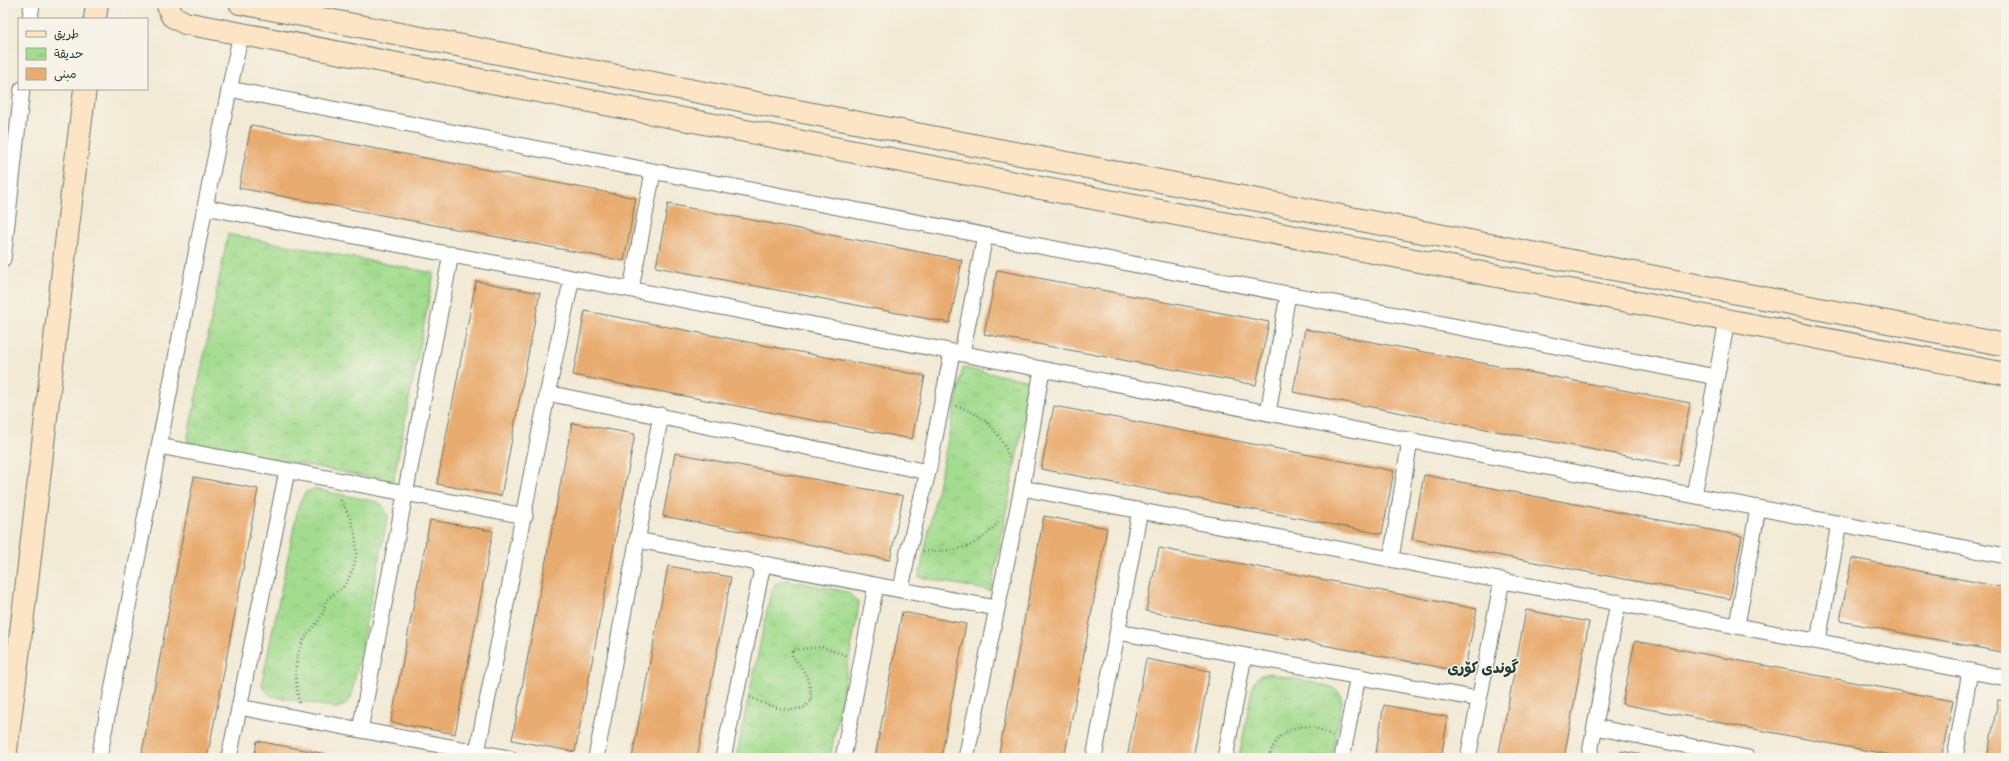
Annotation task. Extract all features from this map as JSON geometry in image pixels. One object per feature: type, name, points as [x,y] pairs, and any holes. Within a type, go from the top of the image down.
[{"type":"street","points":[[30,18],[32,3]]},
{"type":"street","points":[[95,18],[97,3]]},
{"type":"street","points":[[170,3],[170,11],[180,22],[1439,263],[2006,374]]},
{"type":"street","points":[[240,3],[1445,238],[2006,345]]},
{"type":"street","points":[[99,758],[204,207],[240,33]]},
{"type":"street","points":[[229,89],[1716,377]]},
{"type":"street","points":[[3,259],[22,90]]},
{"type":"street","points":[[5,758],[19,654],[67,231],[85,90]]},
{"type":"street","points":[[631,289],[653,172]]},
{"type":"street","points":[[204,207],[2006,556]]},
{"type":"street","points":[[901,590],[908,552],[928,472],[942,403],[957,353],[985,236]]},
{"type":"street","points":[[1439,263],[1445,238]]},
{"type":"street","points":[[360,730],[451,254]]},
{"type":"street","points":[[478,752],[547,393],[572,278]]},
{"type":"street","points":[[1268,413],[1288,294]]},
{"type":"street","points":[[1694,495],[1727,320]]},
{"type":"street","points":[[966,758],[1020,494],[1042,369]]},
{"type":"street","points":[[547,393],[661,415],[928,472]]},
{"type":"street","points":[[596,758],[661,415]]},
{"type":"street","points":[[1391,559],[1410,440]]},
{"type":"street","points":[[159,446],[524,516]]},
{"type":"street","points":[[229,758],[287,471]]},
{"type":"street","points":[[1020,494],[1140,510],[2006,678]]},
{"type":"street","points":[[1737,626],[1758,508]]},
{"type":"street","points":[[1094,758],[1140,510]]},
{"type":"street","points":[[1818,641],[1839,523]]},
{"type":"street","points":[[637,540],[996,608]]},
{"type":"street","points":[[723,758],[764,564]]},
{"type":"street","points":[[1468,758],[1478,699],[1502,580]]},
{"type":"street","points":[[844,758],[876,585]]},
{"type":"street","points":[[1589,758],[1618,602]]},
{"type":"street","points":[[1118,632],[1478,699]]},
{"type":"street","points":[[1226,758],[1244,656]]},
{"type":"street","points":[[1955,758],[1970,670]]},
{"type":"street","points":[[1342,755],[1358,676]]},
{"type":"street","points":[[239,707],[508,758]]},
{"type":"street","points":[[1595,727],[1716,755],[1748,758]]},
{"type":"path","points":[[908,552],[956,550],[973,545],[990,531],[1020,494],[1006,447],[992,427],[973,412],[942,403]]},
{"type":"path","points":[[302,719],[295,675],[297,656],[307,635],[322,615],[328,599],[343,587],[354,564],[357,544],[354,525],[343,503],[325,478]]},
{"type":"path","points":[[737,691],[781,709],[800,709],[808,705],[811,694],[807,675],[792,656],[793,649],[814,647],[828,648],[841,652],[861,662]]},
{"type":"path","points":[[1269,758],[1277,740],[1285,732],[1304,726],[1323,730],[1338,744],[1342,755]]},
{"type":"green space","points":[[228,234],[434,273],[393,482],[187,442]]},
{"type":"green space","points":[[963,368],[1031,381],[991,591],[919,577]]},
{"type":"green space","points":[[314,489],[378,502],[383,506],[388,516],[351,698],[345,705],[336,708],[271,696],[263,688],[262,682],[299,503],[306,492]]},
{"type":"green space","points":[[787,580],[848,592],[858,602],[858,612],[830,758],[736,758],[770,596],[775,584]]},
{"type":"green space","points":[[1268,673],[1328,686],[1338,691],[1342,702],[1332,758],[1239,758],[1253,684],[1259,676]]},
{"type":"building","points":[[251,125],[636,198],[624,261],[239,188]]},
{"type":"building","points":[[668,204],[962,260],[950,323],[656,267]]},
{"type":"building","points":[[997,270],[1269,322],[1256,385],[984,334]]},
{"type":"building","points":[[476,281],[540,293],[501,496],[437,484]]},
{"type":"building","points":[[585,311],[925,376],[912,439],[573,375]]},
{"type":"building","points":[[1305,329],[1690,403],[1678,466],[1293,392]]},
{"type":"building","points":[[1054,406],[1394,471],[1382,534],[1041,469]]},
{"type":"building","points":[[572,423],[635,434],[575,752],[512,740]]},
{"type":"building","points":[[675,453],[903,496],[890,560],[663,516]]},
{"type":"building","points":[[1424,475],[1742,536],[1730,599],[1412,539]]},
{"type":"building","points":[[194,477],[258,489],[220,693],[207,758],[141,758]]},
{"type":"building","points":[[1044,516],[1107,528],[1078,687],[1064,758],[998,758]]},
{"type":"building","points":[[430,520],[493,531],[455,734],[391,722]]},
{"type":"building","points":[[1159,548],[1477,609],[1464,672],[1146,611]]},
{"type":"building","points":[[1852,558],[2006,588],[2006,653],[1840,621]]},
{"type":"building","points":[[668,566],[731,577],[710,690],[697,758],[632,758]]},
{"type":"building","points":[[1526,610],[1589,622],[1564,758],[1498,758]]},
{"type":"building","points":[[902,612],[966,624],[941,758],[875,758]]},
{"type":"building","points":[[1635,641],[1953,701],[1941,758],[1906,758],[1622,704]]},
{"type":"building","points":[[1146,659],[1210,671],[1193,758],[1127,758]]},
{"type":"building","points":[[1998,700],[2006,701],[2006,758],[1987,758]]},
{"type":"building","points":[[1384,705],[1448,717],[1441,758],[1375,758]]},
{"type":"building","points":[[257,741],[342,757],[342,758],[254,758]]},
{"type":"building","points":[[1621,751],[1655,757],[1655,758],[1619,758]]},
{"type":"district","name":"گوندی کۆری","points":[[1483,668]]}]
